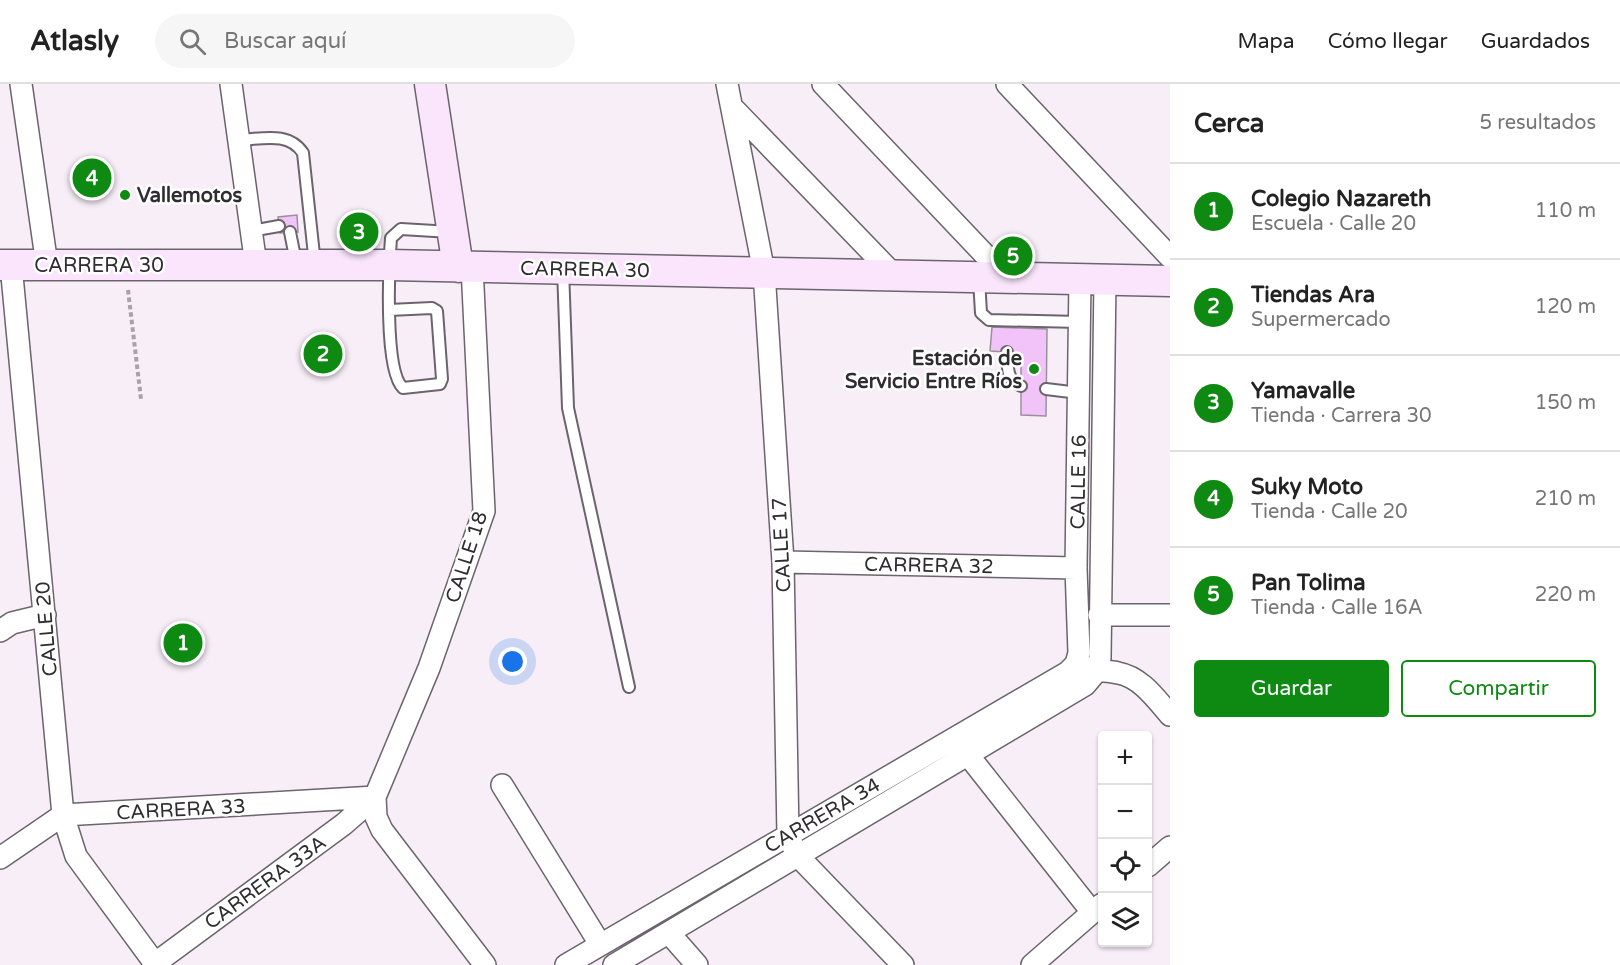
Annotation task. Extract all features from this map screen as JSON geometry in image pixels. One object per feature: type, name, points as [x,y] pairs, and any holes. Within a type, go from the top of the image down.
[{"type":"main road","name":"CALLE 18","points":[[430,84],[453,232],[465,267]]},
{"type":"main road","name":"CARRERA 30","points":[[5,265],[465,267],[1170,281]]},
{"type":"street","points":[[21,84],[47,265]]},
{"type":"street","points":[[231,84],[256,265]]},
{"type":"street","name":"CALLE 17","points":[[727,84],[764,272],[783,562],[788,835],[797,855],[903,965]]},
{"type":"street","points":[[823,84],[992,277]]},
{"type":"street","points":[[1007,84],[1170,257]]},
{"type":"street","points":[[731,106],[893,274]]},
{"type":"street","name":"CALLE 20","points":[[5,265],[45,615],[63,815],[76,856],[155,965]]},
{"type":"street","name":"CALLE 18","points":[[375,797],[429,668],[484,512],[465,267]]},
{"type":"street","name":"CALLE 16","points":[[1076,663],[1079,653],[1076,568],[1080,322],[1093,279]]},
{"type":"street","name":"CALLE 16","points":[[1093,279],[1100,658],[1096,672]]},
{"type":"street","name":"CARRERA 32","points":[[783,562],[1076,568]]},
{"type":"street","points":[[0,631],[12,623],[45,615]]},
{"type":"street","points":[[1099,615],[1170,615]]},
{"type":"street","points":[[1076,663],[1096,672],[1119,673],[1144,686],[1170,715]]},
{"type":"street","name":"CARRERA 34","points":[[566,965],[1068,672],[1076,663]]},
{"type":"street","name":"CARRERA 34","points":[[614,965],[1085,685],[1096,672]]},
{"type":"street","points":[[968,755],[1097,908],[1032,965]]},
{"type":"street","points":[[502,786],[600,944]]},
{"type":"street","points":[[375,797],[376,817],[382,830],[485,965]]},
{"type":"street","name":"CARRERA 33","points":[[63,815],[375,797]]},
{"type":"street","name":"CARRERA 33A","points":[[155,965],[344,824],[375,797]]},
{"type":"street","points":[[0,858],[63,815]]},
{"type":"street","points":[[1152,863],[1170,847]]},
{"type":"street","points":[[669,933],[697,965]]},
{"type":"lane","points":[[238,140],[285,138],[296,143],[303,153],[306,266]]},
{"type":"lane","points":[[251,231],[279,226]]},
{"type":"lane","points":[[389,310],[432,308],[437,311],[442,379],[440,384],[403,388],[396,378],[389,310],[391,238],[401,229],[453,232]]},
{"type":"lane","points":[[290,232],[306,266]]},
{"type":"lane","points":[[563,269],[568,408],[629,687]]},
{"type":"lane","points":[[992,277],[981,313],[989,320],[1006,324],[1080,322]]},
{"type":"lane","points":[[1007,352],[1008,374],[1011,381],[1021,386]]},
{"type":"lane","points":[[1046,389],[1079,393]]},
{"type":"path","points":[[126,265],[141,399]]},
{"type":"building","points":[[297,215],[298,232],[280,233],[278,217]]},
{"type":"building","name":"Estación de Servicio Entre Ríos","points":[[992,327],[1047,329],[1046,416],[1021,415],[1021,353],[990,351]]},
{"type":"place","name":"Suky Moto","points":[[92,178]]},
{"type":"place","name":"Vallemotos","points":[[125,195]]},
{"type":"place","name":"Yamavalle","points":[[359,232]]},
{"type":"place","name":"Pan Tolima","points":[[1013,256]]},
{"type":"place","name":"Tiendas Ara","points":[[323,354]]},
{"type":"place","name":"Estación de Servicio Entre Ríos","points":[[1034,369]]},
{"type":"place","name":"Colegio Nazareth","points":[[183,643]]}]
